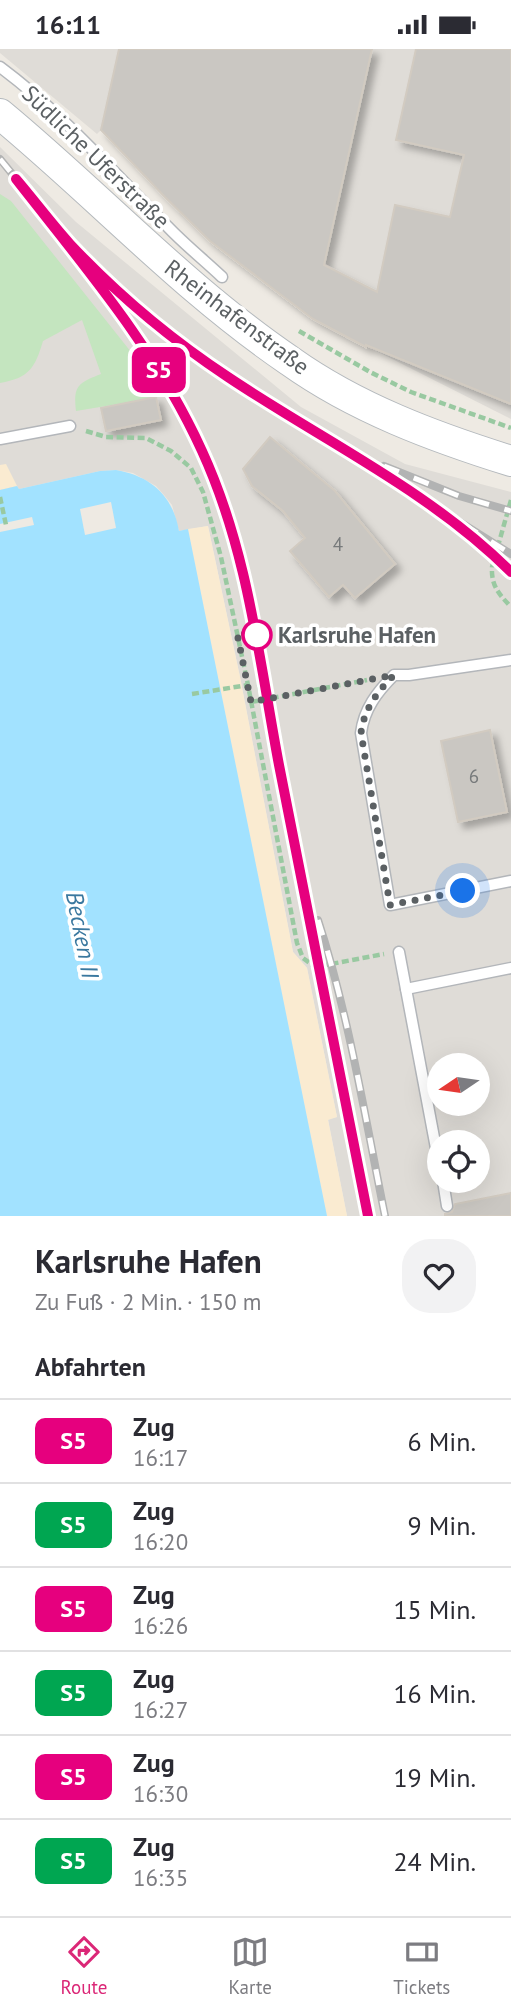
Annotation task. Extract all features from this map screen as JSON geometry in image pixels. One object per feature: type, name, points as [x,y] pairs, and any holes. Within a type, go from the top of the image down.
[{"type":"main road","name":"Rheinhafenstraße","points":[[0,114],[49,154],[135,236],[223,312],[291,363],[352,398],[414,427],[511,461]]},
{"type":"lane","name":"Südliche Uferstraße","points":[[0,67],[98,154],[169,228],[222,277]]},
{"type":"lane","points":[[0,439],[70,426]]},
{"type":"lane","points":[[511,660],[394,675],[380,690],[363,716],[361,733],[390,905],[511,881]]},
{"type":"lane","points":[[399,952],[433,1130]]},
{"type":"lane","points":[[406,989],[511,968]]},
{"type":"lane","points":[[445,1193],[447,1206]]},
{"type":"path","points":[[293,328],[411,392],[511,428]]},
{"type":"path","points":[[70,426],[106,437],[146,438],[171,451],[191,468],[203,492],[221,557],[297,943],[302,953],[309,964],[316,967],[399,952]]},
{"type":"path","points":[[0,497],[6,525]]},
{"type":"path","points":[[511,500],[491,577],[493,587],[511,607]]},
{"type":"path","points":[[251,702],[394,675]]},
{"type":"path","points":[[192,694],[248,685]]},
{"type":"path","points":[[259,685],[262,699]]},
{"type":"shaded area","points":[[0,49],[511,49],[511,419],[313,319],[210,241],[101,130],[97,134],[0,53]]},
{"type":"shaded area","points":[[0,147],[76,222],[301,407],[405,464],[511,492],[511,1216],[347,1216],[328,1119],[337,1117],[307,968],[293,952],[208,526],[179,531],[172,505],[156,486],[133,473],[100,471],[19,489],[17,486],[0,490]]},
{"type":"green space","points":[[0,194],[11,201],[166,396],[76,411],[75,396],[79,387],[101,374],[82,320],[43,341],[34,365],[24,375],[0,383]]},
{"type":"sand","points":[[6,464],[17,486],[0,490],[0,465]]},
{"type":"sand","points":[[208,526],[293,952],[307,968],[337,1117],[328,1120],[347,1216],[327,1216],[188,529]]},
{"type":"water","name":"Becken II","points":[[116,470],[150,483],[166,498],[179,531],[188,529],[327,1216],[0,1216],[0,490],[17,486],[19,489]]},
{"type":"pier","points":[[111,502],[116,528],[85,535],[80,509]]},
{"type":"pier","points":[[32,517],[34,525],[0,532],[0,524]]},
{"type":"building","points":[[119,49],[372,49],[324,265],[377,292],[395,205],[450,217],[464,155],[396,140],[416,49],[511,49],[511,404],[366,347],[313,319],[210,241],[101,130]]},
{"type":"building","points":[[156,397],[161,420],[106,431],[101,408]]},
{"type":"building","points":[[270,437],[335,491],[395,564],[355,598],[343,585],[329,597],[290,551],[305,538],[283,511],[252,486],[243,469]]},
{"type":"building","points":[[490,730],[507,812],[458,822],[441,741]]},
{"type":"building","points":[[511,1193],[511,1216],[445,1216],[452,1212],[455,1204]]},
{"type":"railway","points":[[0,159],[22,186]]},
{"type":"railway","points":[[16,179],[93,276],[163,378],[202,451],[231,527],[258,645],[368,1216]]},
{"type":"railway","points":[[97,269],[157,324],[225,375],[511,554]]},
{"type":"railway","points":[[384,466],[459,496],[511,511]]},
{"type":"railway","points":[[477,542],[511,572]]},
{"type":"railway","points":[[318,920],[348,1030],[385,1216]]},
{"type":"train","name":"S5","points":[[368,1216],[272,727],[249,595],[217,486],[184,414],[137,335],[16,179],[71,244],[157,324],[225,376],[407,489],[495,556],[511,572]]},
{"type":"place","name":"Karlsruhe Hafen","points":[[257,635]]},
{"type":"route","points":[[257,635],[237,633],[251,702],[394,675],[380,690],[363,716],[361,733],[390,905],[463,891]]}]
